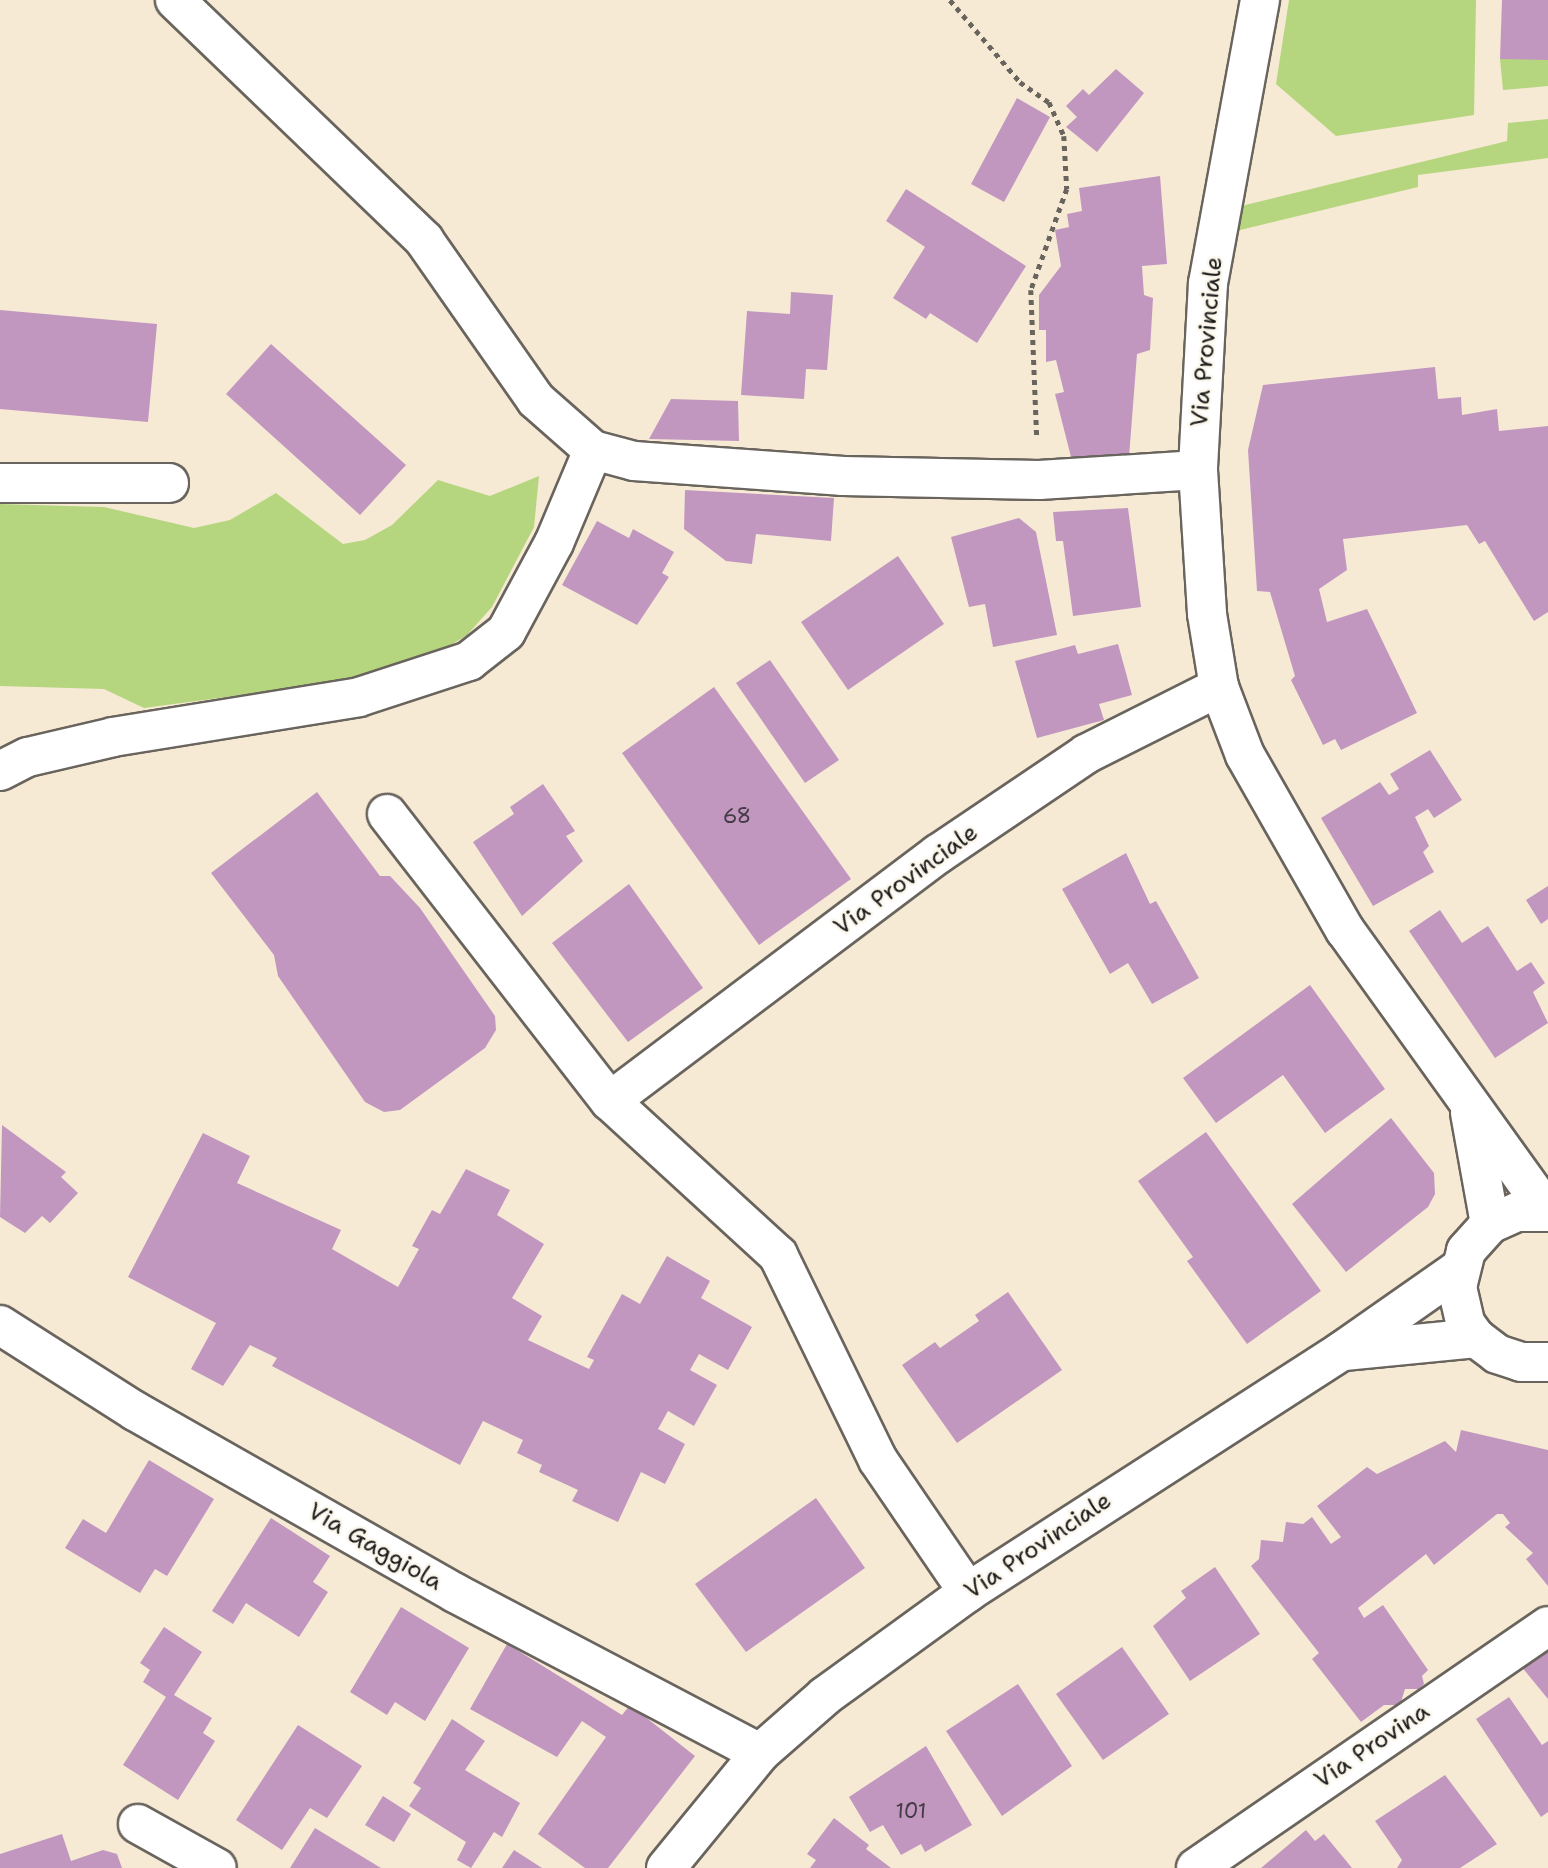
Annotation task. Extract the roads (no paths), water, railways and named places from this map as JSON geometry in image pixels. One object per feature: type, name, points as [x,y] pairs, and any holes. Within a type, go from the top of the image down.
[{"type":"street","points":[[175,0],[424,240],[536,400],[593,450],[634,461],[684,467],[843,477],[1039,480],[1198,470]]},
{"type":"street","name":"Via Provinciale","points":[[1260,0],[1208,283],[1198,470],[1207,614],[1219,687],[1245,755],[1309,872],[1345,930],[1468,1103],[1490,1224]]},
{"type":"street","points":[[0,771],[28,757],[113,737],[359,697],[469,661],[506,632],[554,543],[593,450]]},
{"type":"street","points":[[0,483],[169,483]]},
{"type":"street","name":"Via Provinciale","points":[[610,1101],[938,854],[1086,754],[1219,687]]},
{"type":"street","points":[[387,814],[610,1101],[778,1255],[878,1460],[968,1592]]},
{"type":"street","points":[[1468,1103],[1548,1212]]},
{"type":"street","points":[[1548,1212],[1517,1212],[1490,1224],[1466,1251],[1459,1269],[1459,1305],[1476,1338],[1496,1354],[1521,1362],[1548,1362]]},
{"type":"street","points":[[1342,1351],[1459,1269]]},
{"type":"street","name":"Via Gaggiola","points":[[0,1325],[135,1410],[443,1586],[760,1753]]},
{"type":"street","name":"Via Provinciale","points":[[666,1868],[760,1753],[825,1696],[968,1592],[1342,1351],[1476,1338]]},
{"type":"street","name":"Via Provina","points":[[1196,1868],[1548,1626]]},
{"type":"street","points":[[138,1824],[217,1868]]}]
